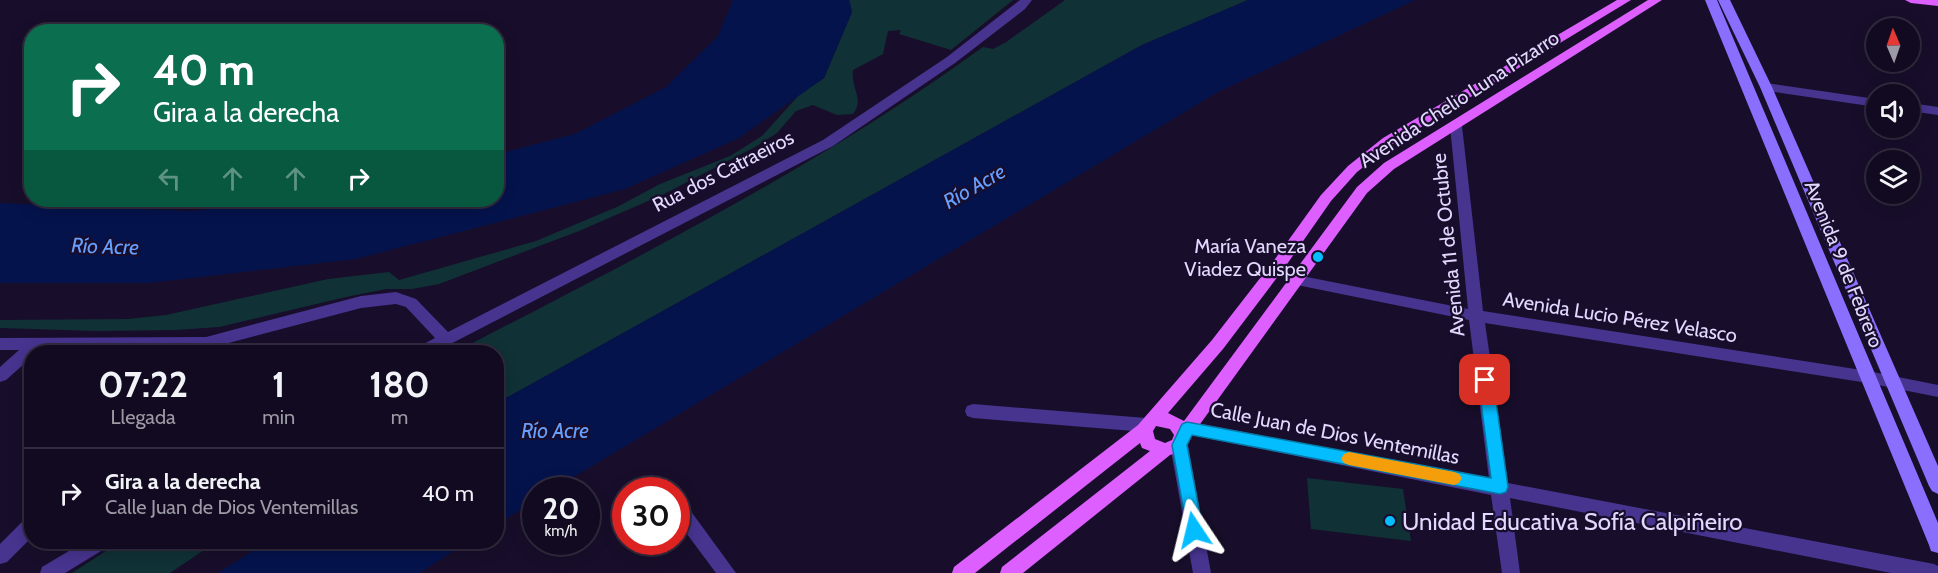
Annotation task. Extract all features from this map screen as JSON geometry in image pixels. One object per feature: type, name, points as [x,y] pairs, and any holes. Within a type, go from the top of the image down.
[{"type":"main road","name":"Avenida Chelio Luna Pizarro","points":[[961,573],[1146,426],[1173,399],[1281,262],[1309,219],[1335,187],[1358,164],[1388,141],[1625,0]]},
{"type":"main road","name":"Avenida Chelio Luna Pizarro","points":[[1009,573],[1178,439],[1362,190],[1389,166],[1656,0]]},
{"type":"main road","points":[[1911,0],[1938,3]]},
{"type":"main road","points":[[1167,419],[1178,426],[1178,439],[1148,443],[1146,426],[1167,419]]},
{"type":"street","name":"Rua dos Catraeiros","points":[[436,345],[828,143],[951,60],[1021,7],[1026,0]]},
{"type":"street","name":"Avenida 9 de Febrero","points":[[1711,0],[1938,545]]},
{"type":"street","name":"Avenida 9 de Febrero","points":[[1724,0],[1766,87],[1938,486]]},
{"type":"street","points":[[1766,87],[1866,102]]},
{"type":"street","points":[[1920,108],[1938,111]]},
{"type":"street","name":"Avenida 11 de Octubre","points":[[1456,126],[1476,316],[1511,573]]},
{"type":"street","name":"Avenida Lucio Pérez Velasco","points":[[1297,280],[1476,316],[1868,377],[1938,391]]},
{"type":"street","points":[[211,345],[361,302],[396,298],[411,303],[446,340]]},
{"type":"street","points":[[0,344],[35,345]]},
{"type":"street","points":[[0,376],[24,355]]},
{"type":"street","points":[[973,411],[1146,426]]},
{"type":"street","points":[[1178,439],[1202,573]]},
{"type":"street","name":"Calle Juan de Dios Ventemillas","points":[[1178,439],[1500,487],[1934,573]]},
{"type":"street","points":[[690,524],[727,573]]},
{"type":"street","points":[[0,556],[24,532]]},
{"type":"street","points":[[50,573],[88,549]]},
{"type":"green space","points":[[849,0],[1013,0],[951,50],[899,34],[901,30],[888,31],[883,54],[853,70],[858,103],[853,114],[837,115],[813,105],[796,111],[777,133],[755,147],[662,195],[579,231],[439,284],[412,289],[386,289],[219,327],[97,331],[0,328],[0,320],[128,319],[166,315],[328,279],[389,272],[399,280],[536,241],[619,206],[660,184],[730,156],[762,136],[799,95],[824,78],[852,12]]},
{"type":"green space","points":[[1065,0],[1248,0],[1142,45],[504,399],[504,345],[468,345],[725,210],[856,132],[983,47],[993,49]]},
{"type":"green space","points":[[1307,478],[1403,489],[1411,541],[1311,529]]},
{"type":"green space","points":[[109,549],[206,549],[170,573],[72,573]]},
{"type":"water","name":"Río Acre","points":[[733,0],[849,0],[852,12],[824,78],[739,138],[625,189],[356,259],[149,283],[0,283],[0,203],[24,204],[24,207],[193,211],[224,207],[504,207],[504,152],[575,134],[666,87],[718,36]]},
{"type":"water","name":"Río Acre","points":[[1248,0],[1415,0],[1218,92],[574,477],[522,477],[522,509],[504,520],[504,399],[1142,45]]},
{"type":"water","points":[[256,549],[456,549],[420,573],[218,573]]},
{"type":"slow traffic","points":[[1349,459],[1454,478]]},
{"type":"place","name":"María Vaneza Viadez Quispe","points":[[1318,257]]},
{"type":"place","name":"Unidad Educativa Sofía Calpiñeiro","points":[[1390,521]]},
{"type":"route","points":[[1194,530],[1179,445],[1187,428],[1500,487],[1485,380]]}]
